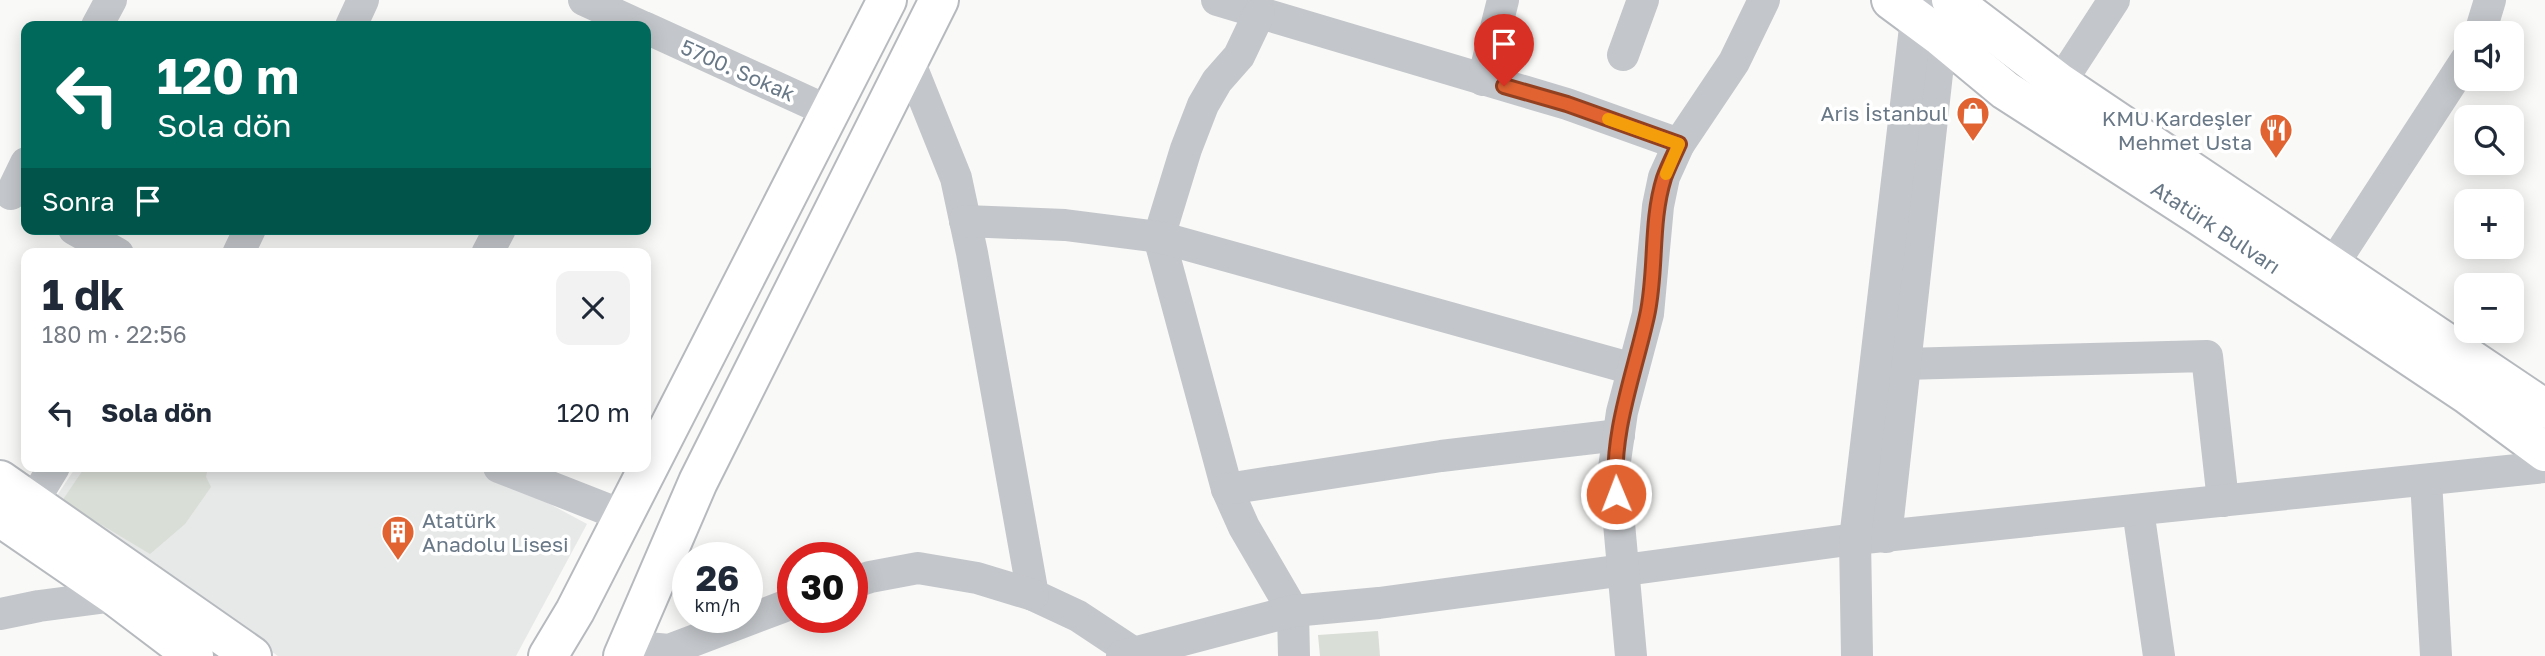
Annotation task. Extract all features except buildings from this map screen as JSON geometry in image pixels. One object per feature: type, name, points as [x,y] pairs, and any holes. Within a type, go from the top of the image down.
[{"type":"main road","points":[[651,463],[887,0]]},
{"type":"main road","points":[[625,651],[698,482],[939,0]]},
{"type":"main road","name":"Atatürk Bulvarı","points":[[1952,0],[2060,83],[2545,409]]},
{"type":"main road","name":"Atatürk Bulvarı","points":[[1917,14],[2005,90],[2200,215],[2468,395],[2545,452]]},
{"type":"main road","points":[[548,656],[575,611],[646,472]]},
{"type":"main road","points":[[0,480],[16,510],[115,596],[194,656]]},
{"type":"main road","points":[[16,510],[252,656]]},
{"type":"street","points":[[100,21],[111,0]]},
{"type":"street","points":[[353,21],[363,0]]},
{"type":"street","name":"5700. Sokak","points":[[584,0],[625,19]]},
{"type":"street","points":[[1217,0],[1567,104],[1679,144]]},
{"type":"street","points":[[1483,80],[1503,0]]},
{"type":"street","points":[[1623,55],[1643,0]]},
{"type":"street","points":[[1631,656],[1614,468],[1633,369],[1648,313],[1658,206],[1664,177],[1679,144],[1734,62],[1764,0]]},
{"type":"street","points":[[1917,14],[1952,0]]},
{"type":"street","points":[[2060,83],[2114,0]]},
{"type":"street","points":[[2484,21],[2490,0]]},
{"type":"street","points":[[1259,14],[1239,56],[1217,81],[1203,105],[1186,149],[1159,237],[1227,489],[1244,527],[1293,611],[1294,656]]},
{"type":"street","points":[[1886,537],[1903,364],[1917,14]]},
{"type":"street","points":[[1857,656],[1855,539],[1917,14]]},
{"type":"street","name":"5700. Sokak","points":[[651,31],[830,112]]},
{"type":"street","points":[[909,61],[956,178],[1033,595]]},
{"type":"street","points":[[2332,266],[2454,78]]},
{"type":"street","points":[[12,194],[21,174]]},
{"type":"street","points":[[965,220],[1065,225],[1159,237],[1633,369]]},
{"type":"street","points":[[85,235],[107,248]]},
{"type":"street","points":[[1903,364],[2207,356],[2223,501]]},
{"type":"street","points":[[1227,489],[1441,456],[1619,435]]},
{"type":"street","points":[[868,578],[918,568],[977,578],[1033,595],[1078,616],[1128,654],[1293,611],[1379,603],[1855,539],[2545,467]]},
{"type":"street","points":[[16,510],[50,472]]},
{"type":"street","points":[[512,472],[624,516]]},
{"type":"street","points":[[2426,480],[2436,656]]},
{"type":"street","points":[[2138,510],[2160,656]]},
{"type":"street","points":[[0,614],[115,596]]},
{"type":"street","points":[[625,651],[669,650],[777,609]]},
{"type":"shaded area","points":[[73,472],[490,472],[587,524],[516,656],[278,656],[52,503]]},
{"type":"shaded area","points":[[82,472],[207,472],[206,477],[211,487],[185,524],[150,554],[62,501]]},
{"type":"shaded area","points":[[1378,631],[1380,656],[1320,656],[1318,635]]},
{"type":"slow traffic","points":[[1608,119],[1679,144],[1666,174]]},
{"type":"place","name":"Aris İstanbul","points":[[1973,143]]},
{"type":"place","name":"KMU Kardeşler Mehmet Usta","points":[[2276,160]]},
{"type":"place","name":"Atatürk Anadolu Lisesi","points":[[398,562]]},
{"type":"route","points":[[1504,86],[1567,104],[1679,144],[1664,177],[1658,206],[1648,313],[1622,412],[1614,468],[1616,494]]}]
